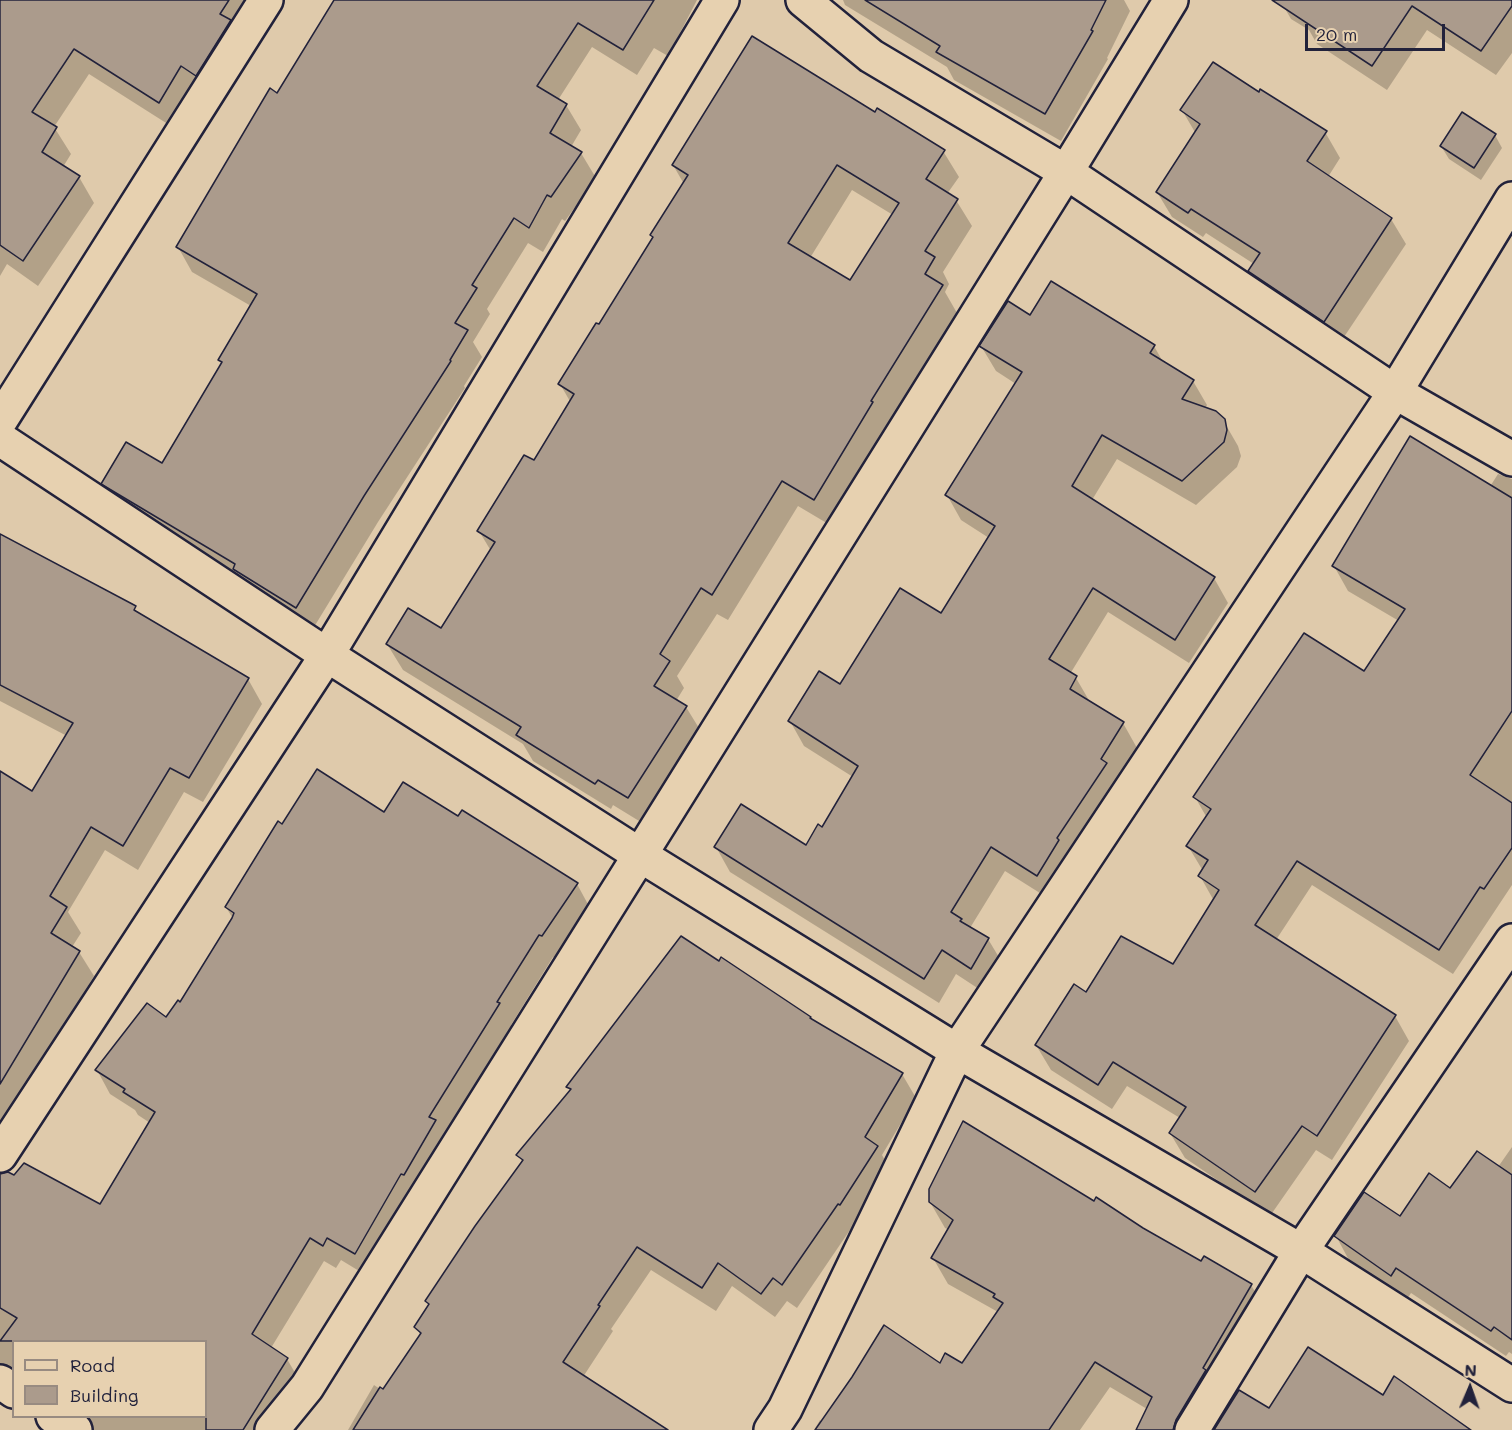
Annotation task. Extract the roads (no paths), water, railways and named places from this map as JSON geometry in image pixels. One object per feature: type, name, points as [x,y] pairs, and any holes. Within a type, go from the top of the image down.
[{"type":"street","points":[[0,421],[266,0]]},
{"type":"street","points":[[0,1155],[327,655],[722,0]]},
{"type":"street","points":[[803,0],[871,56],[1066,172],[1395,392],[1512,459]]},
{"type":"street","points":[[272,1430],[307,1388],[1171,0]]},
{"type":"street","points":[[771,1430],[785,1409],[957,1051],[1395,392],[1512,199]]},
{"type":"street","points":[[0,439],[327,655],[640,855],[957,1051],[1301,1251],[1512,1385]]},
{"type":"street","points":[[1192,1430],[1301,1251],[1512,941]]},
{"type":"street","points":[[57,1418],[75,1430]]}]
